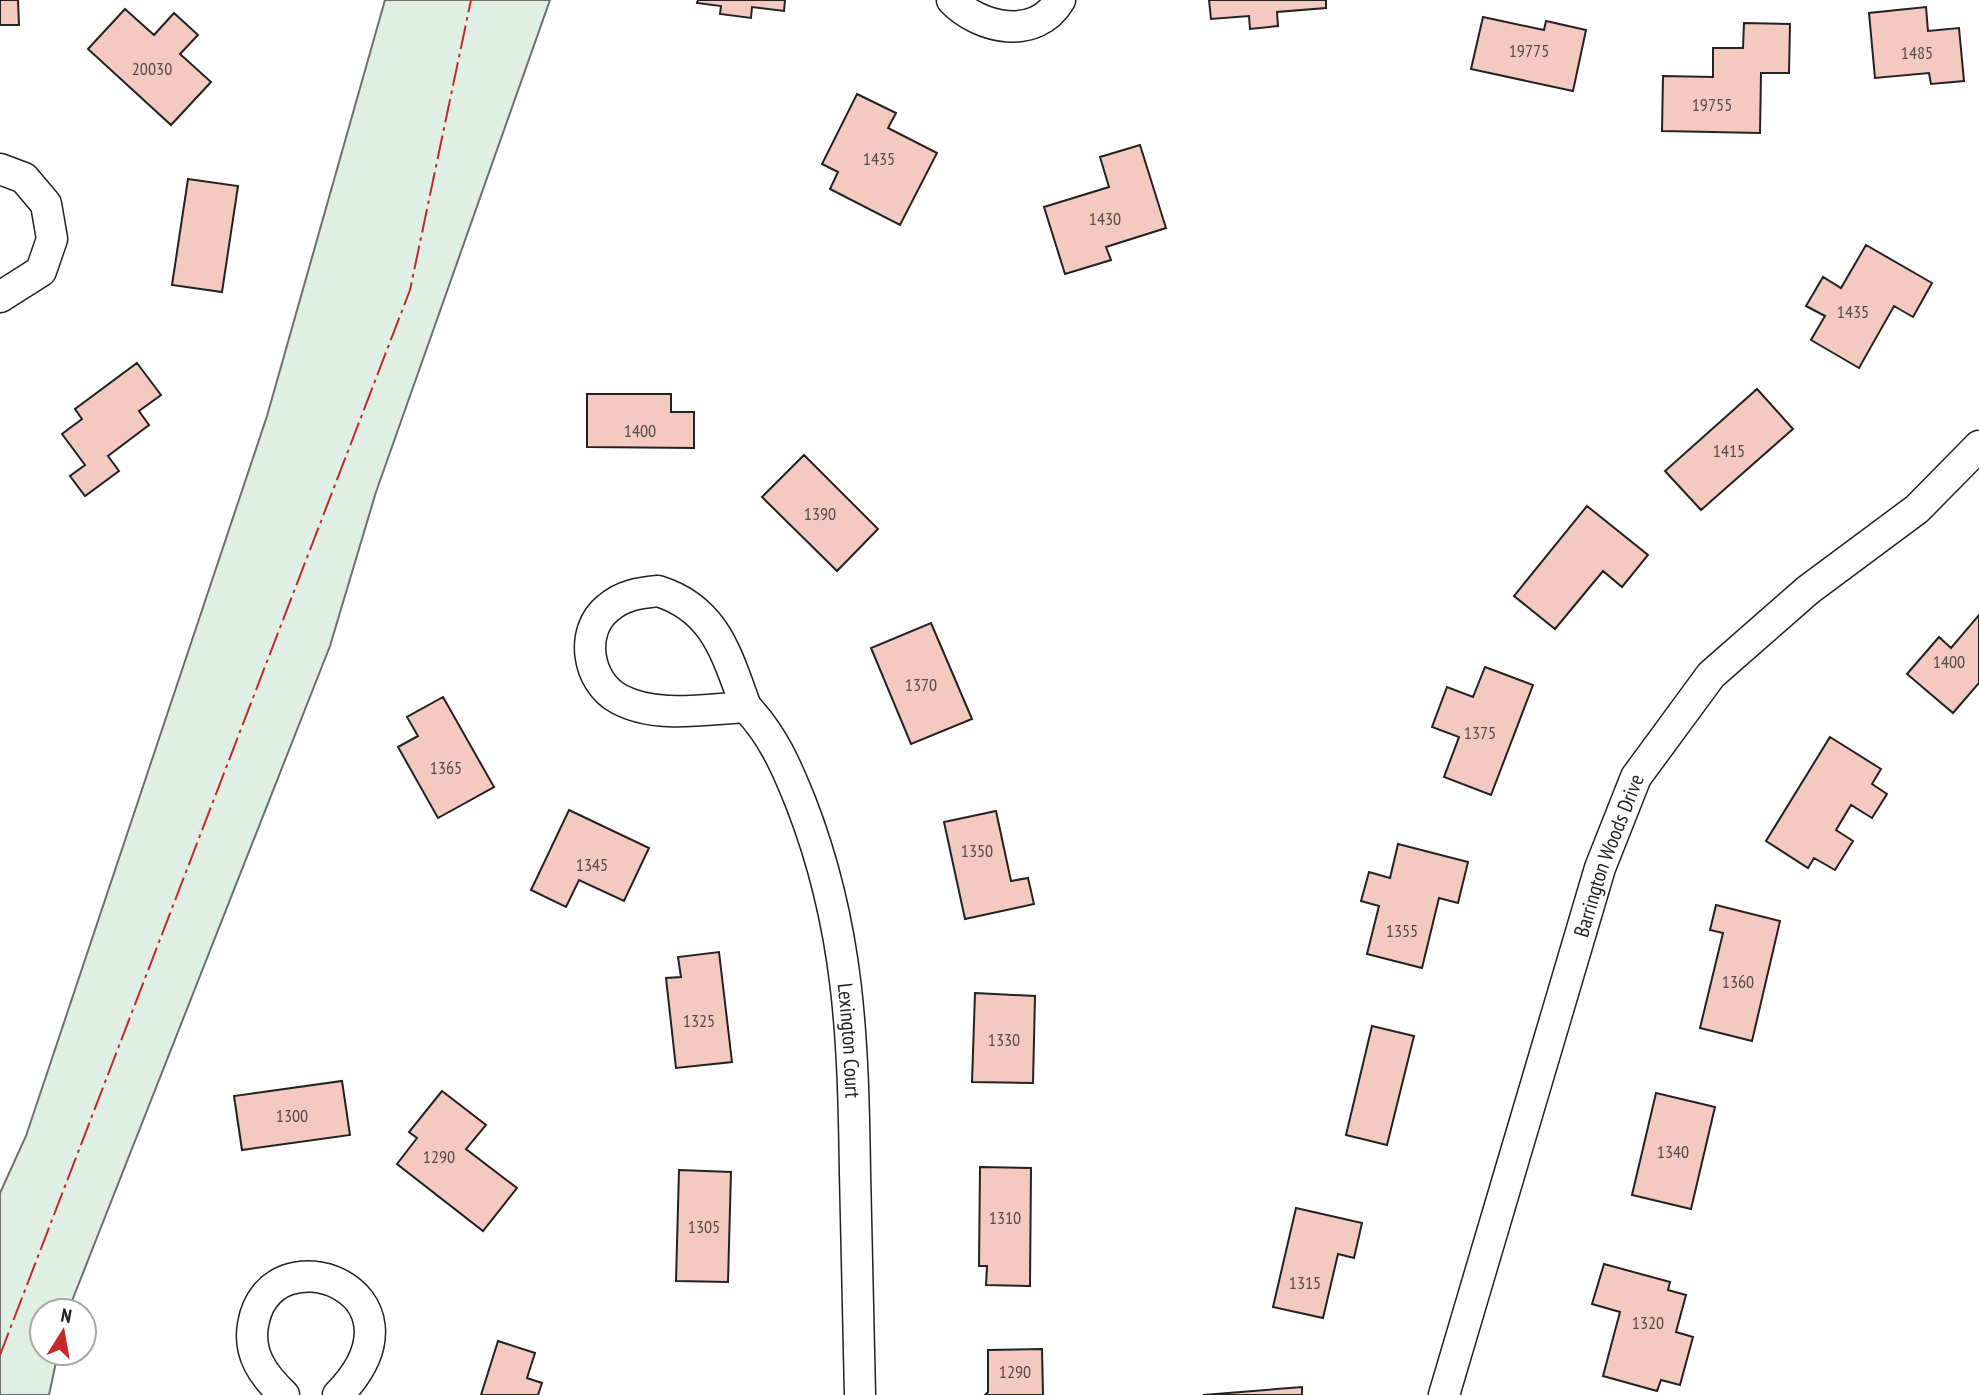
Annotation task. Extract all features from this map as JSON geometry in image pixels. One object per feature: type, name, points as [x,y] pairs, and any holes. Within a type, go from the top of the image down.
[{"type":"street","points":[[952,0],[978,20],[1000,26],[1033,25],[1056,7],[1060,0]]},
{"type":"street","points":[[0,169],[24,177],[46,204],[52,239],[41,271],[0,297]]},
{"type":"street","name":"Barrington Woods Drive","points":[[1444,1395],[1600,868],[1636,777],[1660,740],[1711,675],[1808,590],[1917,509],[1979,446]]},
{"type":"street","points":[[658,591],[674,596],[700,611],[723,647],[746,707],[668,711],[636,706],[616,698],[596,678],[590,656],[593,628],[606,609],[629,594],[658,591]]},
{"type":"street","name":"Lexington Court","points":[[746,707],[760,721],[785,764],[822,858],[836,917],[847,988],[853,1080],[860,1395]]},
{"type":"street","points":[[284,1395],[256,1362],[251,1339],[256,1310],[266,1292],[283,1279],[301,1277],[339,1283],[355,1293],[368,1313],[371,1337],[367,1358],[359,1374],[338,1395]]},
{"type":"green space","points":[[385,0],[550,0],[376,492],[330,646],[74,1297],[28,1297],[28,1367],[55,1367],[49,1395],[0,1395],[0,1193],[26,1136],[267,416]]},
{"type":"building","points":[[0,0],[18,0],[19,25],[0,25]]},
{"type":"building","points":[[698,0],[785,0],[784,11],[752,7],[751,18],[720,14],[721,6],[697,3]]},
{"type":"building","points":[[1209,0],[1326,0],[1326,8],[1277,12],[1278,26],[1250,29],[1249,16],[1211,19]]},
{"type":"building","points":[[1926,7],[1928,31],[1959,28],[1964,81],[1931,84],[1929,73],[1875,78],[1869,13]]},
{"type":"building","points":[[125,9],[154,35],[174,13],[198,35],[180,54],[211,82],[171,125],[88,49]]},
{"type":"building","points":[[1483,17],[1544,30],[1546,21],[1586,30],[1573,91],[1471,69]]},
{"type":"building","points":[[1744,23],[1790,24],[1789,73],[1761,73],[1760,133],[1662,131],[1663,76],[1713,77],[1713,48],[1743,48]]},
{"type":"building","points":[[857,94],[896,113],[888,128],[937,153],[900,225],[830,189],[838,172],[822,164]]},
{"type":"building","points":[[1140,145],[1166,228],[1106,247],[1111,260],[1065,274],[1044,207],[1109,187],[1100,157]]},
{"type":"building","points":[[188,179],[238,186],[222,292],[172,285]]},
{"type":"building","points":[[1866,245],[1932,283],[1913,317],[1894,306],[1859,368],[1811,340],[1825,316],[1806,306],[1823,277],[1841,288]]},
{"type":"building","points":[[137,363],[161,395],[139,411],[149,425],[108,456],[119,471],[85,496],[70,476],[85,465],[62,434],[82,419],[75,409]]},
{"type":"building","points":[[1757,389],[1793,429],[1701,510],[1665,471]]},
{"type":"building","points":[[587,394],[671,394],[671,412],[694,412],[694,448],[587,447]]},
{"type":"building","points":[[804,455],[878,529],[837,571],[762,497]]},
{"type":"building","points":[[1587,506],[1648,555],[1622,587],[1603,571],[1555,629],[1514,596]]},
{"type":"building","points":[[1979,615],[1979,683],[1953,713],[1907,674],[1939,637],[1951,648]]},
{"type":"building","points":[[931,623],[972,719],[911,744],[871,648]]},
{"type":"building","points":[[1485,667],[1533,685],[1491,795],[1444,777],[1459,737],[1432,727],[1447,687],[1473,697]]},
{"type":"building","points":[[443,697],[494,787],[438,818],[398,747],[418,736],[407,717]]},
{"type":"building","points":[[1830,737],[1881,769],[1872,784],[1887,794],[1872,818],[1851,805],[1836,830],[1853,841],[1835,870],[1814,858],[1808,868],[1766,841]]},
{"type":"building","points":[[569,810],[649,848],[624,901],[579,880],[566,907],[531,890]]},
{"type":"building","points":[[996,811],[1011,881],[1028,878],[1034,904],[965,919],[944,822]]},
{"type":"building","points":[[1398,844],[1468,862],[1458,903],[1439,898],[1422,968],[1367,954],[1379,906],[1361,901],[1369,872],[1390,878]]},
{"type":"building","points":[[1716,905],[1780,921],[1752,1041],[1700,1028],[1723,933],[1710,930]]},
{"type":"building","points":[[719,952],[732,1062],[676,1068],[666,978],[681,977],[678,957]]},
{"type":"building","points":[[975,993],[1035,996],[1033,1083],[972,1082]]},
{"type":"building","points":[[1372,1026],[1414,1036],[1387,1145],[1346,1135]]},
{"type":"building","points":[[342,1081],[350,1135],[242,1150],[234,1096]]},
{"type":"building","points":[[442,1091],[486,1125],[466,1149],[517,1188],[483,1231],[397,1164],[417,1138],[409,1132]]},
{"type":"building","points":[[1656,1093],[1715,1107],[1691,1209],[1632,1195]]},
{"type":"building","points":[[980,1167],[1031,1168],[1030,1286],[986,1285],[987,1266],[979,1266]]},
{"type":"building","points":[[679,1170],[731,1172],[728,1282],[676,1281]]},
{"type":"building","points":[[1296,1208],[1362,1223],[1354,1258],[1338,1254],[1323,1318],[1273,1307]]},
{"type":"building","points":[[1604,1264],[1670,1282],[1668,1290],[1686,1295],[1676,1332],[1693,1337],[1680,1385],[1661,1380],[1657,1391],[1603,1376],[1620,1312],[1592,1304]]},
{"type":"building","points":[[498,1341],[535,1353],[527,1378],[542,1383],[538,1395],[481,1395]]},
{"type":"building","points":[[1042,1349],[1043,1395],[985,1395],[988,1392],[988,1350]]},
{"type":"building","points":[[1302,1387],[1302,1395],[1203,1395]]},
{"type":"power","points":[[0,1355],[410,290],[471,0]]}]
